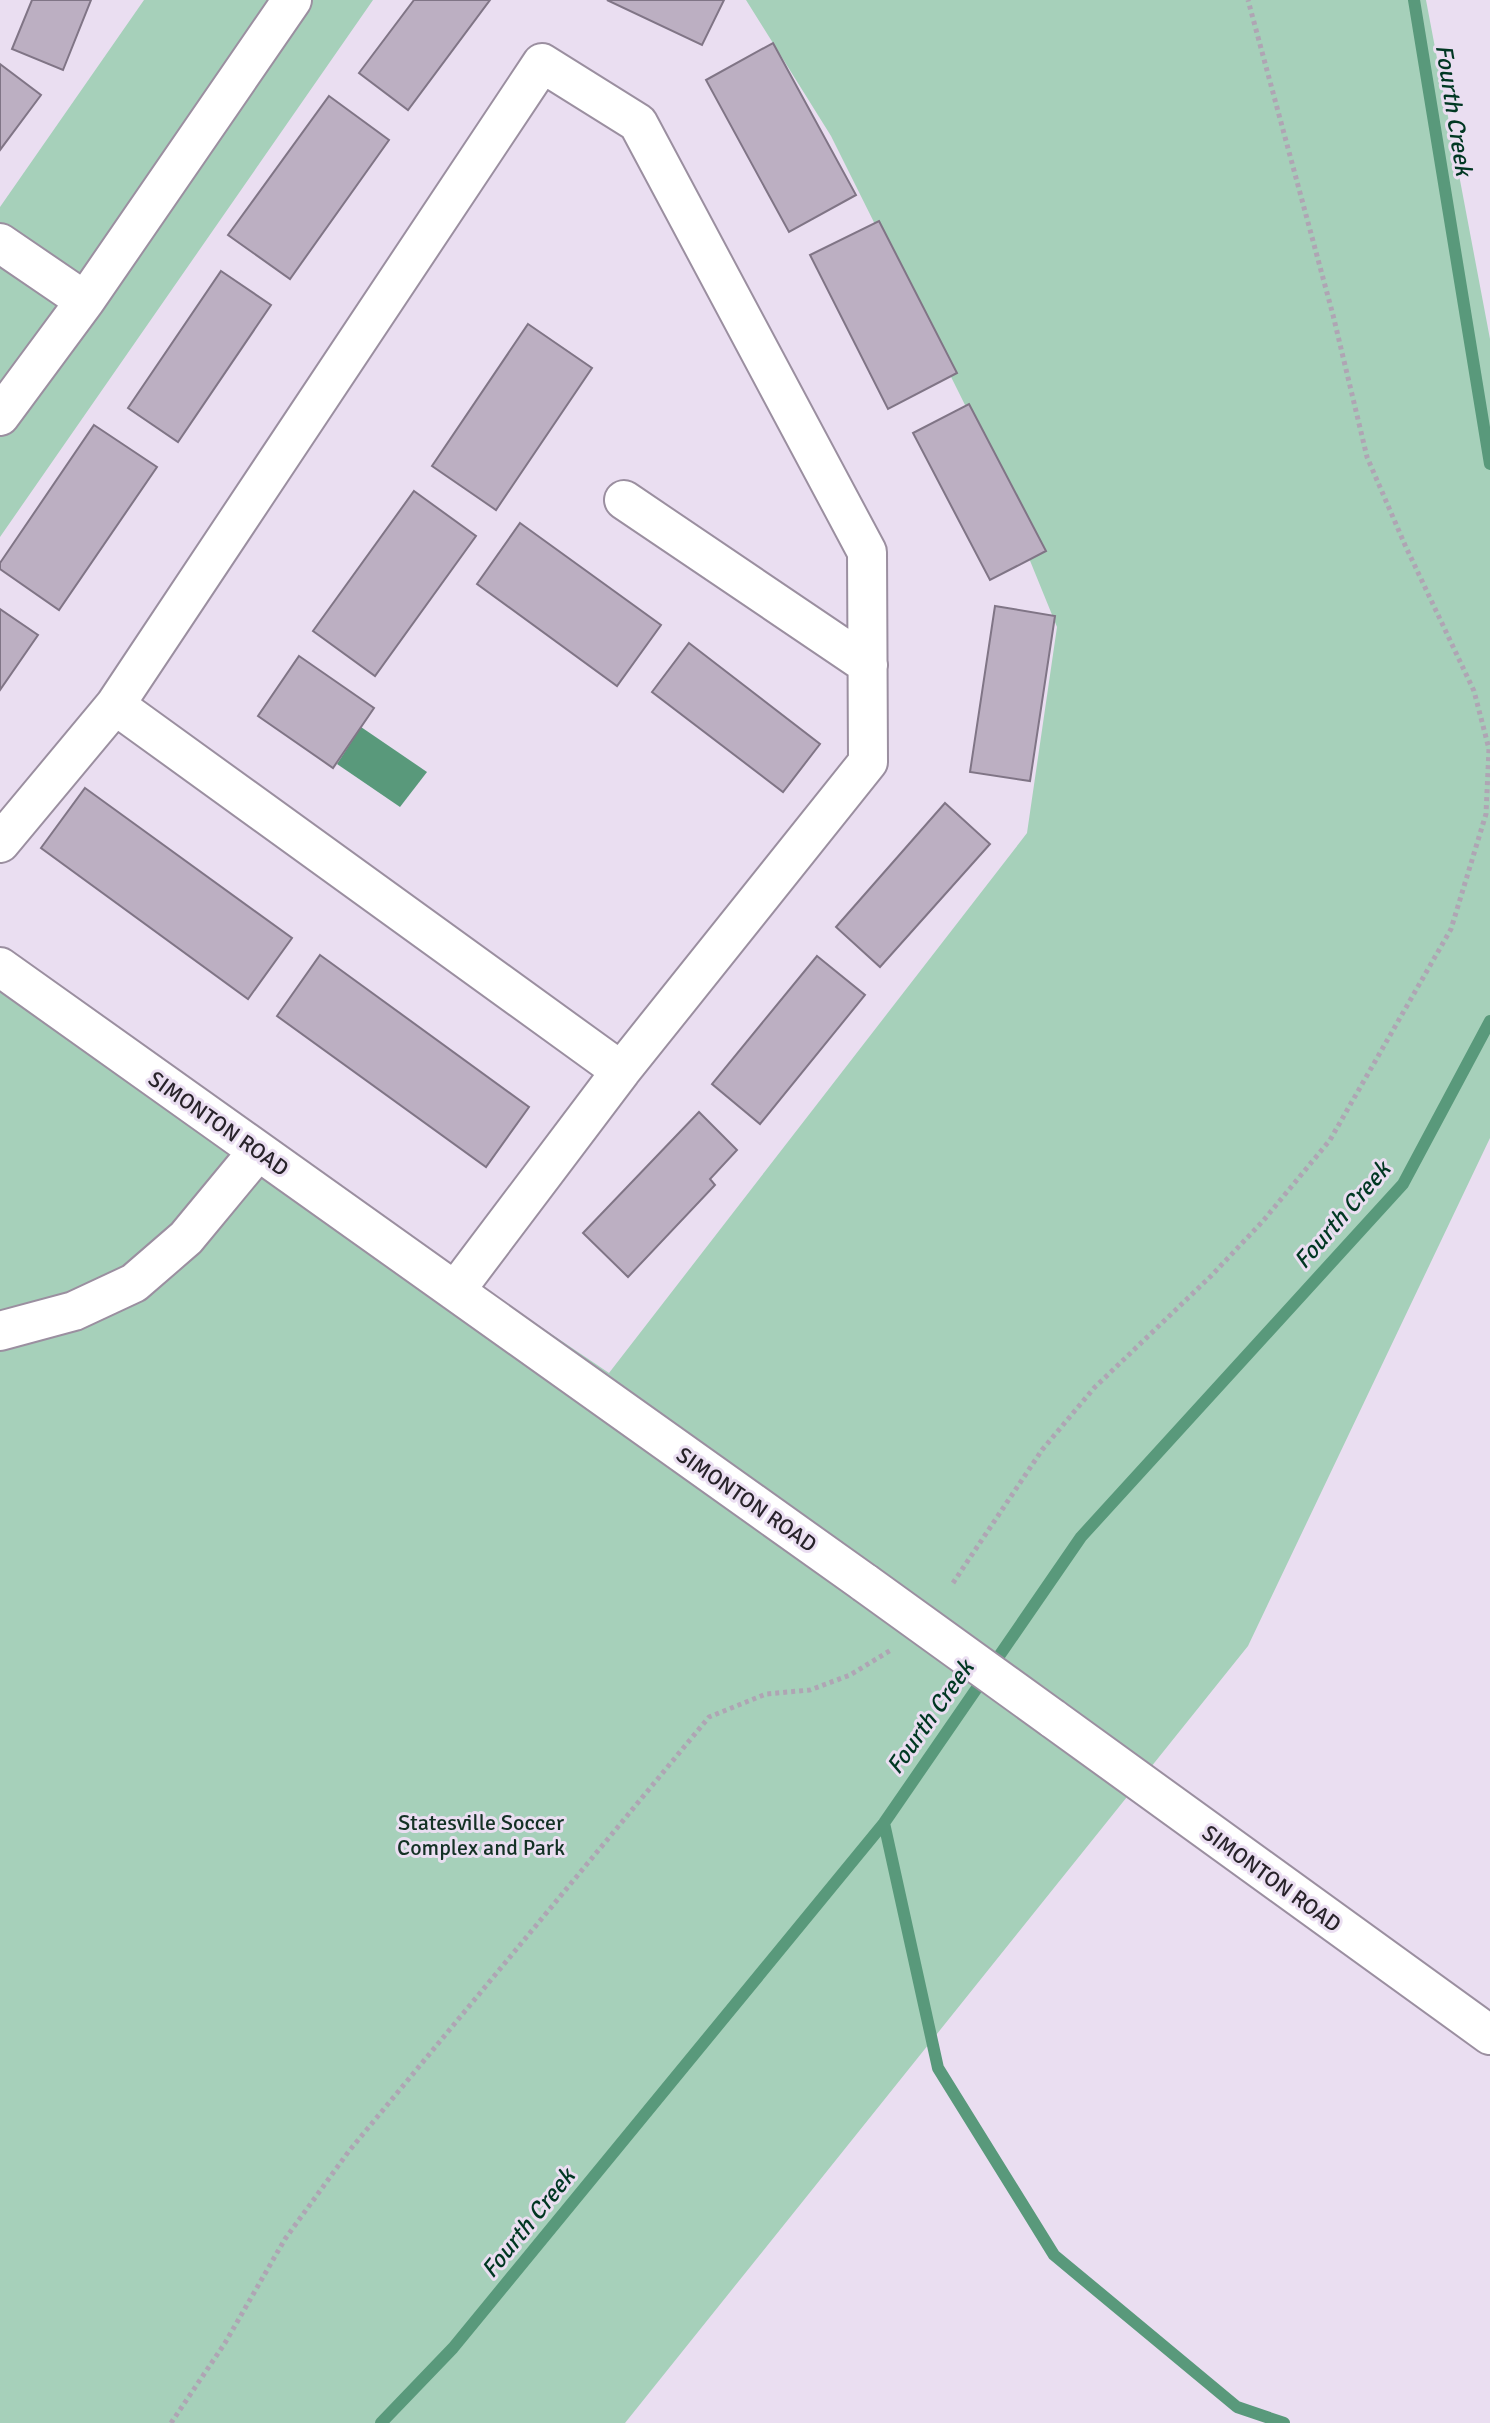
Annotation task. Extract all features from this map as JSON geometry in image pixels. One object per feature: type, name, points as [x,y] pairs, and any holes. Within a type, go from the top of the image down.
[{"type":"street","points":[[0,416],[85,301],[292,0]]},
{"type":"street","points":[[0,843],[115,705],[542,63],[638,123],[867,552],[868,762],[621,1071],[455,1291]]},
{"type":"street","points":[[0,243],[85,301]]},
{"type":"street","points":[[624,500],[868,665]]},
{"type":"street","points":[[115,705],[621,1071]]},
{"type":"street","name":"SIMONTON ROAD","points":[[0,967],[865,1583],[1490,2035]]},
{"type":"street","points":[[0,1331],[74,1311],[134,1283],[186,1238],[258,1151]]},
{"type":"path","points":[[953,1583],[1042,1450],[1094,1388],[1211,1276],[1263,1221],[1330,1140],[1451,929],[1486,814],[1489,749],[1474,691],[1367,457],[1333,315],[1248,0]]},
{"type":"path","points":[[171,2423],[225,2343],[285,2239],[349,2151],[709,1717],[766,1694],[810,1690],[850,1675],[891,1650]]},
{"type":"green space","points":[[144,0],[373,0],[0,537],[0,207]]},
{"type":"green space","name":"Statesville Soccer Complex and Park","points":[[746,0],[1426,0],[1490,339],[1490,1138],[1248,1646],[625,2423],[0,2423],[0,962],[609,1373],[1027,833],[1057,627],[974,423],[831,136]]},
{"type":"shaded area","points":[[361,727],[427,772],[400,807],[337,764]]},
{"type":"building","points":[[32,0],[91,0],[63,70],[12,49]]},
{"type":"building","points":[[414,0],[490,0],[408,110],[359,73]]},
{"type":"building","points":[[607,0],[724,0],[702,45]]},
{"type":"building","points":[[773,43],[856,195],[789,232],[706,80]]},
{"type":"building","points":[[0,64],[41,95],[0,150]]},
{"type":"building","points":[[329,96],[389,140],[290,279],[228,235]]},
{"type":"building","points":[[879,221],[957,373],[888,409],[810,255]]},
{"type":"building","points":[[221,271],[271,305],[178,442],[128,408]]},
{"type":"building","points":[[528,324],[592,368],[496,510],[432,466]]},
{"type":"building","points":[[969,404],[1046,551],[990,580],[913,433]]},
{"type":"building","points":[[94,425],[157,467],[59,610],[0,569],[0,563]]},
{"type":"building","points":[[414,491],[476,536],[375,676],[313,631]]},
{"type":"building","points":[[520,523],[661,625],[617,686],[477,584]]},
{"type":"building","points":[[995,606],[1055,616],[1030,781],[970,772]]},
{"type":"building","points":[[0,609],[38,635],[0,690]]},
{"type":"building","points":[[689,643],[820,744],[783,792],[652,692]]},
{"type":"building","points":[[299,656],[374,708],[333,768],[258,716]]},
{"type":"building","points":[[85,788],[292,938],[248,999],[41,848]]},
{"type":"building","points":[[945,803],[990,844],[880,967],[836,927]]},
{"type":"building","points":[[320,955],[529,1107],[486,1167],[277,1016]]},
{"type":"building","points":[[817,956],[865,995],[760,1124],[712,1084]]},
{"type":"building","points":[[699,1112],[737,1150],[710,1179],[715,1185],[628,1277],[583,1233]]},
{"type":"waterway","name":"Fourth Creek","points":[[1414,0],[1490,464]]},
{"type":"waterway","name":"Fourth Creek","points":[[381,2423],[453,2348],[884,1823],[1081,1537],[1403,1184],[1490,1021]]},
{"type":"waterway","points":[[884,1823],[938,2068],[1054,2255],[1237,2407],[1284,2423]]}]
